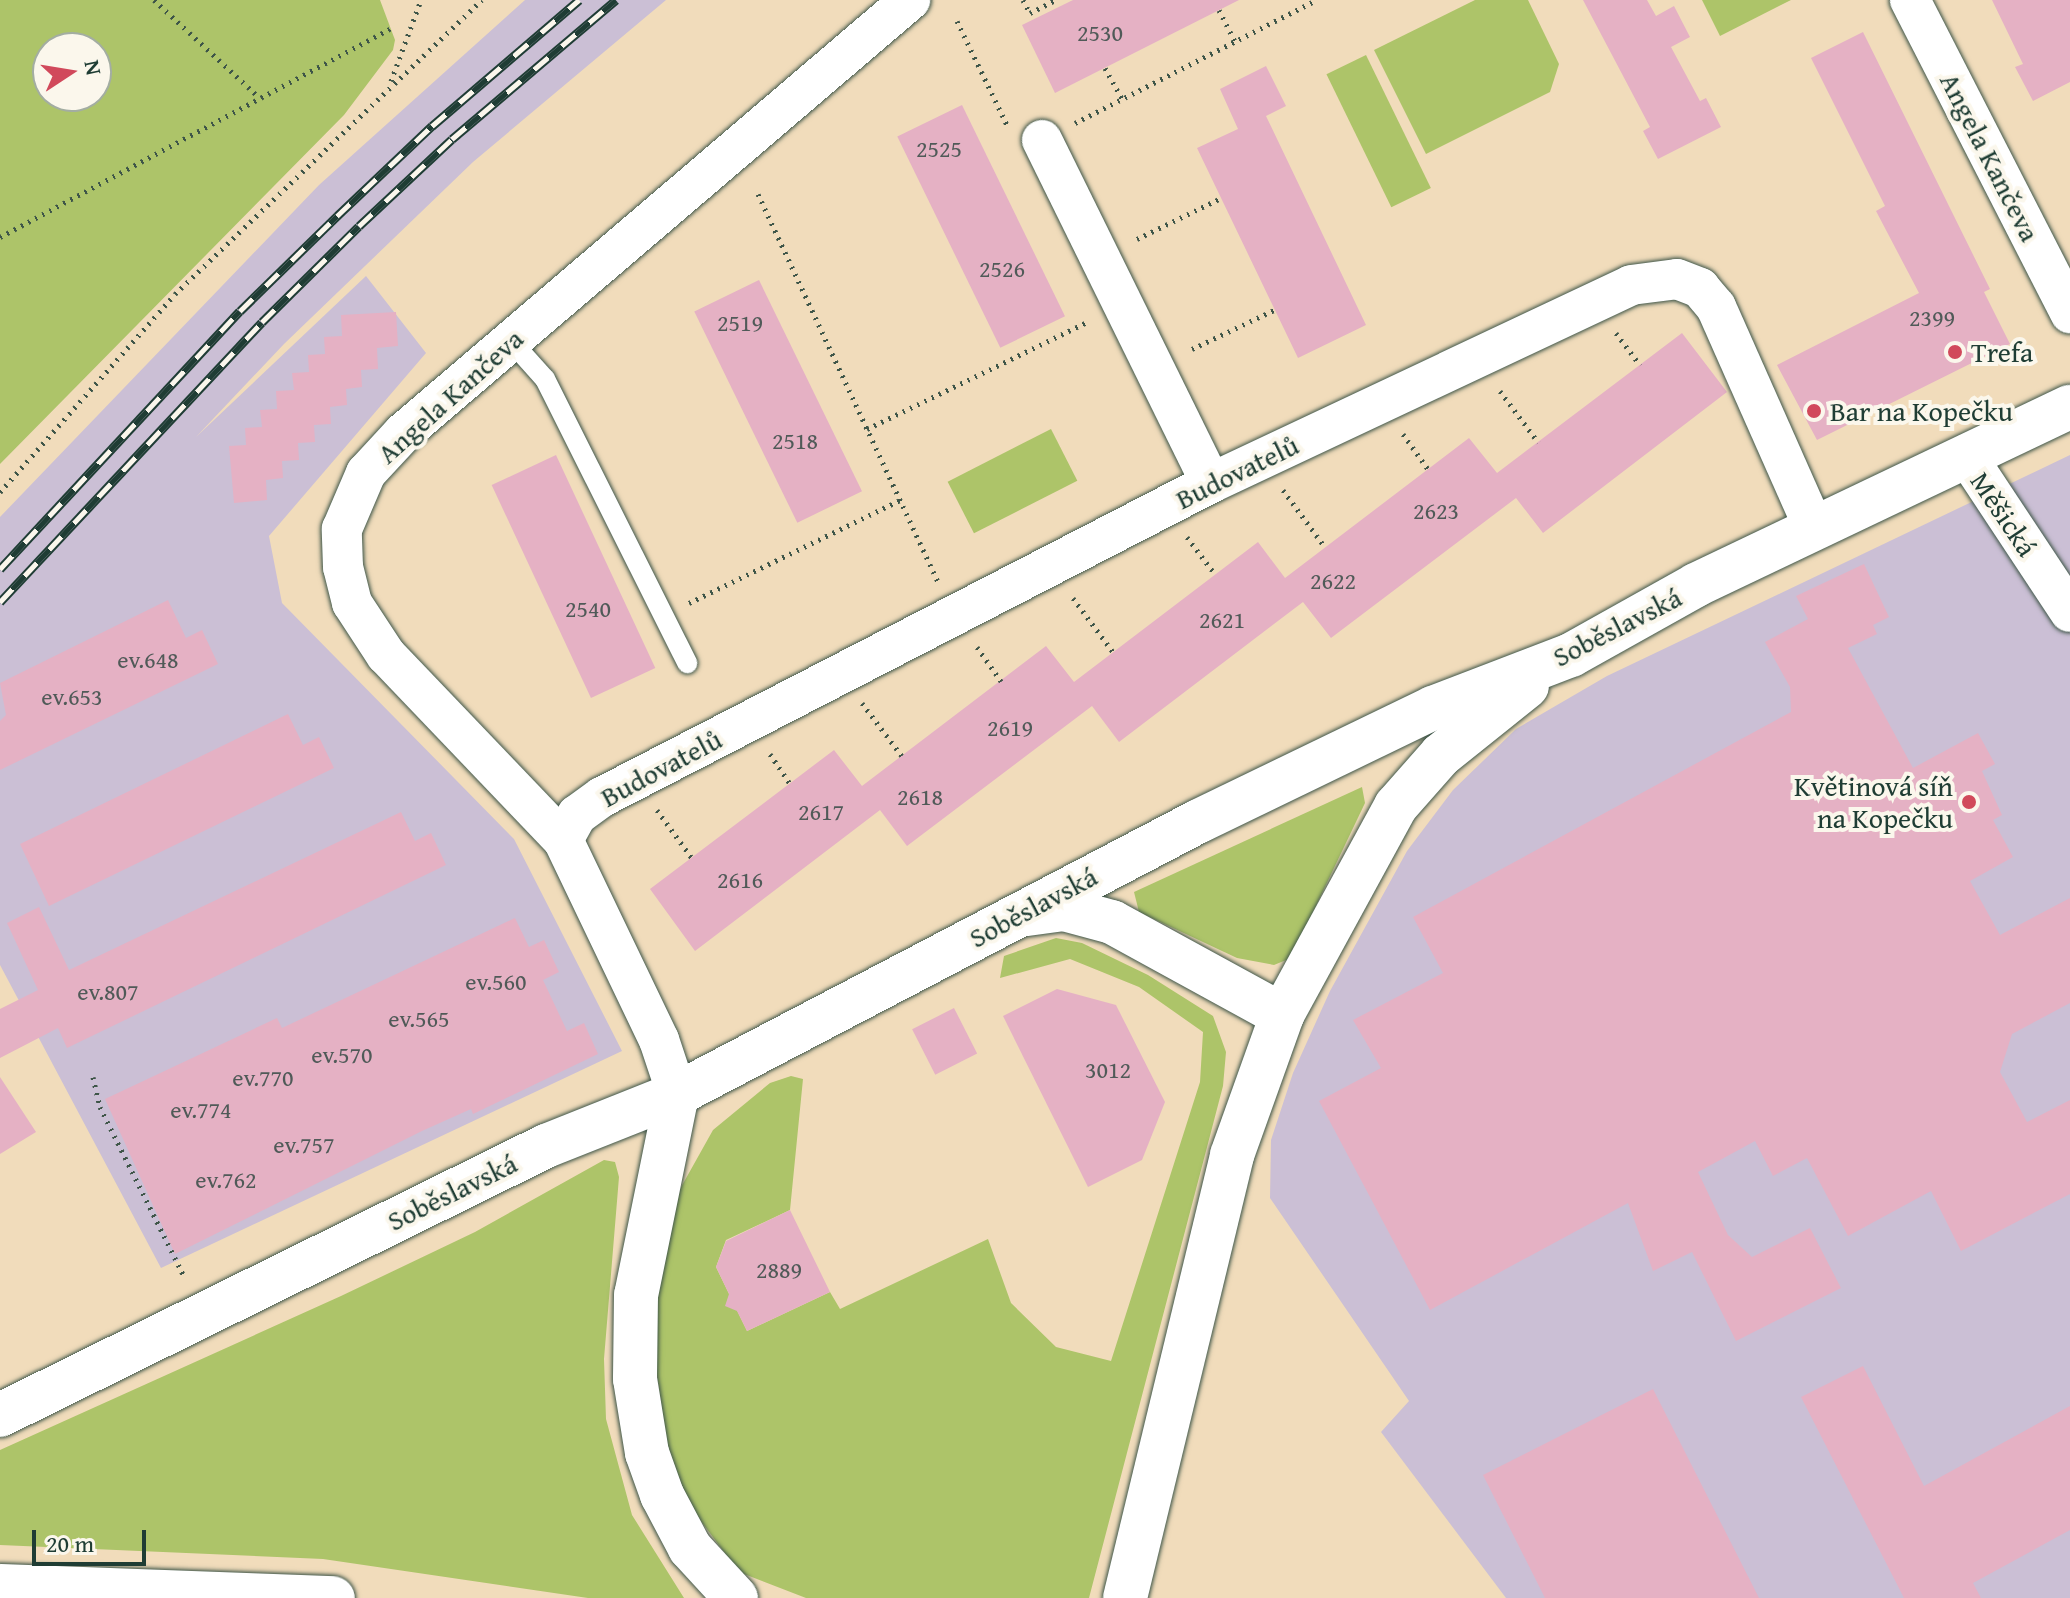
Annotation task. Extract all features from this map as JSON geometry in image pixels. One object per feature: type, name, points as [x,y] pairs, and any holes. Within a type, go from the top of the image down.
[{"type":"main road","name":"Soběslavská","points":[[0,1415],[546,1146],[677,1094],[1013,917],[1433,708],[1571,655],[1814,528],[2070,407]]},
{"type":"main road","points":[[1125,1598],[1232,1155],[1282,1015],[1396,806],[1466,733],[1571,655]]},
{"type":"main road","points":[[1013,917],[1064,909],[1093,915],[1282,1015]]},
{"type":"main road","points":[[677,1094],[636,1295],[635,1379],[647,1453],[662,1495],[690,1548],[736,1598]]},
{"type":"main road","points":[[0,1586],[333,1598]]},
{"type":"street","name":"Angela Kančeva","points":[[677,1094],[659,1040],[563,840],[386,655],[352,603],[343,567],[342,529],[366,473],[403,433],[910,0]]},
{"type":"street","name":"Angela Kančeva","points":[[1910,0],[2070,313]]},
{"type":"street","points":[[1042,140],[1211,483]]},
{"type":"street","name":"Budovatelů","points":[[563,840],[577,815],[602,797],[963,627],[1211,483],[1631,285],[1677,279],[1700,288],[1716,307],[1814,528]]},
{"type":"street","name":"Měšická","points":[[1966,455],[2070,612]]},
{"type":"lane","points":[[511,341],[545,379],[687,663]]},
{"type":"path","points":[[154,0],[260,98]]},
{"type":"path","points":[[388,88],[403,59],[421,0]]},
{"type":"path","points":[[0,492],[175,294],[482,0]]},
{"type":"path","points":[[1023,0],[1030,13],[1056,0]]},
{"type":"path","points":[[1042,140],[1316,0]]},
{"type":"path","points":[[1219,10],[1235,42]]},
{"type":"path","points":[[0,237],[391,28]]},
{"type":"path","points":[[1105,68],[1122,99]]},
{"type":"path","points":[[758,194],[900,500],[963,627],[1001,681]]},
{"type":"path","points":[[1137,239],[1221,198]]},
{"type":"path","points":[[1192,349],[1274,310]]},
{"type":"path","points":[[867,429],[1100,315]]},
{"type":"path","points":[[1608,322],[1640,365]]},
{"type":"path","points":[[1492,380],[1538,442]]},
{"type":"path","points":[[1398,427],[1428,469]]},
{"type":"path","points":[[1280,486],[1325,547]]},
{"type":"path","points":[[663,616],[900,500]]},
{"type":"path","points":[[1184,533],[1215,574]]},
{"type":"path","points":[[1068,591],[1113,652]]},
{"type":"path","points":[[856,696],[902,756]]},
{"type":"path","points":[[762,743],[790,784]]},
{"type":"path","points":[[650,799],[692,858]]},
{"type":"path","points":[[93,1077],[100,1107],[184,1276]]},
{"type":"shaded area","points":[[525,0],[666,0],[473,162],[284,344],[196,437],[366,276],[426,353],[269,536],[282,603],[514,839],[622,1051],[161,1268],[0,965],[0,517],[319,185]]},
{"type":"shaded area","points":[[2070,455],[2070,1598],[1506,1598],[1381,1432],[1409,1401],[1270,1198],[1271,1140],[1293,1073],[1330,991],[1407,851],[1453,790],[1516,729],[1607,676]]},
{"type":"green space","points":[[0,0],[380,0],[395,40],[393,50],[344,115],[0,464]]},
{"type":"green space","points":[[1475,0],[1528,0],[1559,64],[1550,92],[1426,154],[1374,50]]},
{"type":"green space","points":[[1702,0],[1791,0],[1720,36]]},
{"type":"green space","points":[[1366,55],[1431,188],[1391,207],[1326,74]]},
{"type":"green space","points":[[1051,429],[1077,481],[974,533],[948,482]]},
{"type":"green space","points":[[1362,787],[1365,803],[1291,958],[1274,965],[1237,958],[1139,912],[1134,892]]},
{"type":"green space","points":[[1056,938],[1082,943],[1148,975],[1213,1016],[1226,1052],[1223,1086],[1089,1598],[806,1598],[739,1572],[686,1501],[666,1440],[651,1329],[680,1189],[713,1130],[770,1083],[791,1076],[803,1079],[790,1210],[726,1240],[716,1267],[747,1331],[830,1292],[840,1309],[988,1239],[1011,1303],[1056,1347],[1111,1361],[1200,1082],[1203,1032],[1139,987],[1070,959],[1000,978],[1004,956]]},
{"type":"green space","points":[[604,1160],[615,1162],[619,1177],[604,1359],[606,1419],[632,1515],[684,1598],[588,1598],[323,1559],[0,1545],[0,1450],[475,1232]]},
{"type":"building","points":[[1073,0],[1239,0],[1055,93],[1022,25]]},
{"type":"building","points":[[1583,0],[1647,0],[1656,16],[1674,6],[1690,37],[1671,47],[1700,101],[1706,98],[1721,127],[1658,159],[1643,131],[1650,127]]},
{"type":"building","points":[[1992,0],[2070,0],[2070,82],[2033,101],[2015,67],[2023,64]]},
{"type":"building","points":[[1863,32],[1990,289],[1984,292],[2010,344],[1817,440],[1777,365],[1919,293],[1876,211],[1885,206],[1811,58]]},
{"type":"building","points":[[1266,66],[1286,106],[1266,116],[1366,325],[1298,358],[1197,148],[1238,129],[1220,89]]},
{"type":"building","points":[[962,105],[1065,316],[1000,348],[897,137]]},
{"type":"building","points":[[759,280],[862,491],[797,523],[694,312]]},
{"type":"building","points":[[396,312],[398,346],[377,348],[378,369],[361,370],[362,387],[346,389],[347,405],[330,407],[331,424],[314,425],[315,442],[298,443],[299,460],[282,461],[283,478],[266,480],[267,500],[234,503],[229,446],[246,445],[245,428],[262,427],[260,410],[277,409],[276,391],[294,390],[292,373],[309,372],[308,355],[325,354],[324,337],[342,336],[341,315]]},
{"type":"building","points":[[1682,333],[1727,392],[1543,533],[1516,498],[1331,638],[1303,602],[1119,742],[1092,706],[907,846],[880,810],[695,951],[650,889],[834,750],[862,786],[1046,646],[1074,682],[1258,542],[1285,578],[1469,438],[1497,473]]},
{"type":"building","points":[[556,455],[655,668],[591,698],[492,485]]},
{"type":"building","points":[[1864,564],[1889,617],[1873,625],[1877,634],[1848,648],[1913,768],[1978,733],[1995,764],[1982,771],[2002,815],[1993,820],[2013,857],[1970,881],[2000,935],[2070,898],[2070,1003],[2012,1034],[2000,1072],[2027,1122],[2070,1100],[2070,1194],[1961,1251],[1931,1191],[1848,1236],[1807,1158],[1773,1176],[1755,1141],[1698,1172],[1728,1235],[1752,1257],[1810,1228],[1841,1288],[1736,1341],[1692,1252],[1653,1271],[1628,1203],[1430,1310],[1319,1101],[1381,1068],[1353,1020],[1443,973],[1413,917],[1791,712],[1790,687],[1765,642],[1808,619],[1796,596]]},
{"type":"building","points":[[168,600],[186,638],[202,630],[218,664],[0,770],[0,721],[6,715],[0,683]]},
{"type":"building","points":[[288,714],[303,745],[319,737],[334,768],[49,906],[20,844]]},
{"type":"building","points":[[401,812],[415,841],[431,833],[446,865],[67,1048],[58,1028],[0,1058],[0,1009],[38,990],[7,923],[39,907],[69,970]]},
{"type":"building","points":[[515,918],[529,947],[544,940],[559,972],[543,980],[567,1031],[584,1023],[598,1054],[473,1114],[471,1109],[422,1131],[175,1254],[105,1099],[277,1018],[282,1028]]},
{"type":"building","points":[[1057,989],[1116,1005],[1165,1102],[1142,1160],[1088,1187],[1003,1016]]},
{"type":"building","points":[[954,1008],[977,1053],[935,1075],[912,1029]]},
{"type":"building","points":[[0,1077],[36,1132],[0,1154]]},
{"type":"building","points":[[790,1210],[830,1292],[747,1331],[737,1311],[725,1306],[729,1294],[716,1267],[726,1241]]},
{"type":"building","points":[[1863,1366],[1924,1486],[2070,1406],[2070,1530],[1973,1583],[1981,1598],[1904,1598],[1801,1397]]},
{"type":"building","points":[[1653,1389],[1759,1598],[1545,1598],[1483,1475]]},
{"type":"railway","points":[[0,569],[240,311],[432,126],[579,0]]},
{"type":"railway","points":[[0,602],[262,322],[359,226],[452,139],[616,0]]},
{"type":"place","name":"Trefa","points":[[1955,352]]},
{"type":"place","name":"Bar na Kopečku","points":[[1814,411]]},
{"type":"place","name":"Květinová síň na Kopečku","points":[[1969,802]]}]
